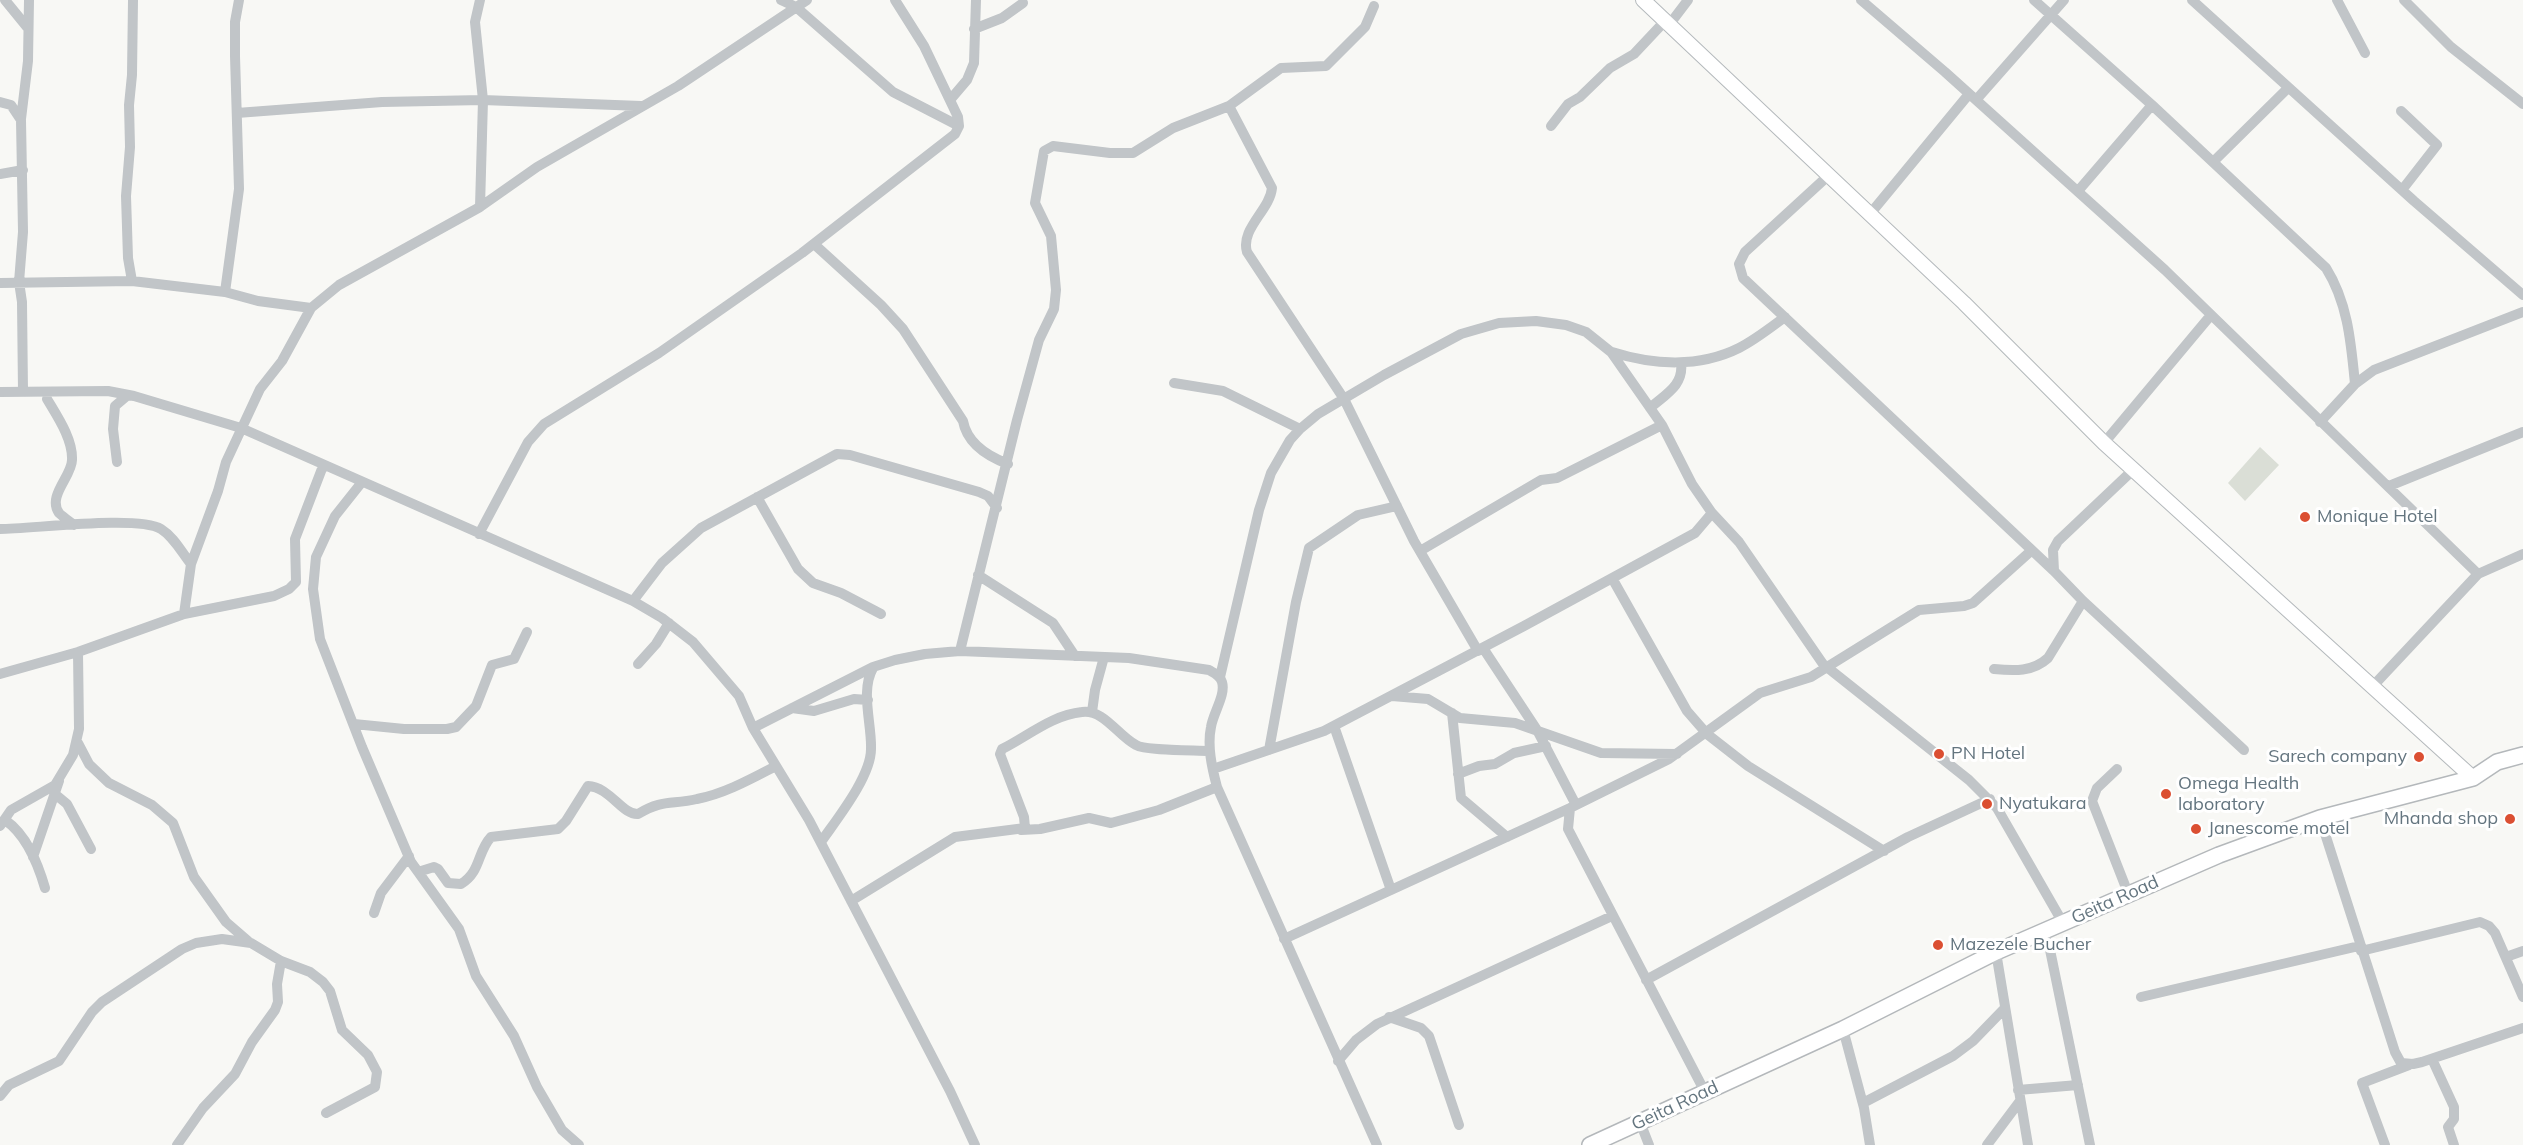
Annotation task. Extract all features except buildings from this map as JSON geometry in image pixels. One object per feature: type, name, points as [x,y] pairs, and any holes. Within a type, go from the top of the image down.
[{"type":"highway","name":"Geita Road","points":[[1590,1145],[1843,1029],[1996,952],[2128,893],[2219,855],[2320,818],[2473,778],[2497,762],[2523,755]]},
{"type":"main road","points":[[1643,0],[1964,303],[2104,443],[2473,778]]},
{"type":"street","points":[[6,0],[27,27]]},
{"type":"street","points":[[23,392],[22,302],[19,282],[23,232],[21,120],[28,61],[29,0]]},
{"type":"street","points":[[132,281],[128,258],[126,196],[130,147],[133,0]]},
{"type":"street","points":[[225,292],[238,200],[235,22],[239,0]]},
{"type":"street","points":[[480,0],[476,10],[476,38],[483,100],[480,207]]},
{"type":"street","points":[[781,0],[796,7],[893,92],[959,126]]},
{"type":"street","points":[[184,614],[191,564],[240,428],[260,389],[282,361],[311,308],[339,285],[480,207],[537,167],[678,86],[807,0]]},
{"type":"street","points":[[479,534],[511,472],[536,432],[659,353],[814,244],[955,134],[959,126],[950,100],[924,46],[895,0]]},
{"type":"street","points":[[950,100],[972,72],[976,48],[974,29],[976,0]]},
{"type":"street","points":[[1551,126],[1566,106],[1580,97],[1610,68],[1634,54],[1688,0]]},
{"type":"street","points":[[1861,0],[1973,97],[2211,315],[2478,574]]},
{"type":"street","points":[[2034,0],[2313,254],[2334,281],[2344,308],[2351,342],[2355,384]]},
{"type":"street","points":[[1870,214],[1973,97],[2064,0]]},
{"type":"street","points":[[2192,0],[2402,190],[2523,295]]},
{"type":"street","points":[[2337,0],[2365,53]]},
{"type":"street","points":[[2404,0],[2451,47],[2523,104]]},
{"type":"street","points":[[974,29],[1002,18],[1023,3]]},
{"type":"street","points":[[960,651],[1008,464],[1017,420],[1039,340],[1056,300],[1051,236],[1035,203],[1044,151],[1053,146],[1110,153],[1133,153],[1173,128],[1229,106],[1281,68],[1322,67],[1329,64],[1365,27],[1374,6]]},
{"type":"street","points":[[2213,162],[2288,88]]},
{"type":"street","points":[[237,113],[363,102],[483,100],[642,106]]},
{"type":"street","points":[[0,102],[11,105],[21,120]]},
{"type":"street","points":[[2078,192],[2152,105]]},
{"type":"street","points":[[1229,106],[1272,188],[1271,197],[1246,239],[1247,252],[1344,399],[1420,551],[1481,649],[1538,730],[1573,807],[1568,829],[1705,1092]]},
{"type":"street","points":[[2401,111],[2437,145],[2402,190]]},
{"type":"street","points":[[0,174],[23,170]]},
{"type":"street","points":[[1829,175],[1745,252],[1739,264],[1743,278],[2083,601],[2244,750]]},
{"type":"street","points":[[814,244],[882,305],[903,329],[963,421],[965,434],[986,454],[1008,464]]},
{"type":"street","points":[[0,283],[132,281],[225,292],[258,301],[311,308]]},
{"type":"street","points":[[2320,422],[2355,384],[2374,370],[2523,312]]},
{"type":"street","points":[[2104,443],[2211,315]]},
{"type":"street","points":[[1611,352],[1638,360],[1681,363],[1726,354],[1785,317]]},
{"type":"street","points":[[1377,1145],[1216,787],[1210,751],[1210,728],[1223,688],[1220,677],[1259,510],[1268,482],[1281,454],[1300,429],[1318,414],[1423,352],[1461,333],[1499,323],[1536,321],[1566,325],[1586,332],[1611,352],[1662,425],[1688,478],[1712,513],[1739,542],[1826,666],[1990,799],[2063,923]]},
{"type":"street","points":[[1650,408],[1678,384],[1682,373],[1681,363]]},
{"type":"street","points":[[1174,383],[1223,391],[1300,429]]},
{"type":"street","points":[[0,392],[108,391],[240,428],[633,601],[669,623],[693,642],[739,696],[753,728],[821,842],[975,1145]]},
{"type":"street","points":[[117,462],[113,417],[115,406],[128,395]]},
{"type":"street","points":[[47,399],[68,439],[72,454],[71,471],[59,490],[57,504],[58,512],[74,525]]},
{"type":"street","points":[[1420,551],[1541,480],[1557,478],[1662,425]]},
{"type":"street","points":[[2389,486],[2523,432]]},
{"type":"street","points":[[633,601],[662,564],[701,528],[834,455],[842,454],[980,492],[988,496],[997,508]]},
{"type":"street","points":[[0,674],[78,652],[184,614],[274,596],[294,586],[296,582],[295,539],[324,466]]},
{"type":"street","points":[[1284,939],[1573,807],[1678,754],[1760,693],[1811,677],[1919,610],[1964,606],[1973,603],[2035,553],[2054,546],[2133,470]]},
{"type":"street","points":[[362,482],[335,516],[320,546],[314,567],[313,589],[321,639],[409,856],[459,928],[476,976],[514,1036],[537,1087],[562,1130],[579,1145]]},
{"type":"street","points":[[757,496],[798,569],[813,583],[841,593],[882,614]]},
{"type":"street","points":[[1269,750],[1296,602],[1309,548],[1358,515],[1397,506]]},
{"type":"street","points":[[1213,769],[1334,726],[1695,533],[1712,513]]},
{"type":"street","points":[[0,529],[146,524],[160,529],[191,564]]},
{"type":"street","points":[[2054,546],[2054,571]]},
{"type":"street","points":[[2373,686],[2478,574],[2523,554]]},
{"type":"street","points":[[978,575],[1056,626],[1075,656]]},
{"type":"street","points":[[1612,578],[1687,711],[1707,734],[1748,766],[1884,851]]},
{"type":"street","points":[[1994,669],[2015,671],[2042,664],[2083,601]]},
{"type":"street","points":[[638,664],[656,644],[669,623]]},
{"type":"street","points":[[354,724],[404,729],[456,727],[476,706],[492,665],[514,659],[527,632]]},
{"type":"street","points":[[753,728],[873,667],[895,660],[960,651],[1104,657],[1174,664],[1209,670],[1220,677]]},
{"type":"street","points":[[33,857],[60,781],[78,743],[81,698],[78,652]]},
{"type":"street","points":[[1092,712],[1104,657]]},
{"type":"street","points":[[821,842],[854,795],[870,755],[867,680],[873,667]]},
{"type":"street","points":[[1392,696],[1428,699],[1465,719],[1515,723],[1601,753],[1678,754]]},
{"type":"street","points":[[792,708],[814,711],[854,699],[868,700]]},
{"type":"street","points":[[1021,830],[1025,828],[1024,818],[1000,757],[1000,751],[1043,724],[1079,712],[1092,712],[1137,746],[1210,751]]},
{"type":"street","points":[[1452,713],[1463,800],[1507,837]]},
{"type":"street","points":[[1334,726],[1391,890]]},
{"type":"street","points":[[78,743],[89,764],[109,783],[152,805],[173,823],[194,877],[226,922],[251,943],[281,961],[310,972],[327,986],[339,1025],[368,1054],[377,1072],[377,1082],[371,1090],[326,1113]]},
{"type":"street","points":[[1458,774],[1479,766],[1495,764],[1514,753],[1546,746]]},
{"type":"street","points":[[418,872],[434,867],[448,883],[461,884],[473,875],[491,837],[558,829],[566,821],[588,786],[608,793],[630,813],[638,814],[653,805],[698,799],[776,766]]},
{"type":"street","points":[[2117,769],[2097,788],[2092,801],[2128,893]]},
{"type":"street","points":[[45,888],[33,857],[19,833],[2,823],[11,810],[43,794],[60,781]]},
{"type":"street","points":[[851,901],[955,837],[1040,829],[1089,818],[1111,823],[1159,810],[1216,787]]},
{"type":"street","points":[[55,794],[67,804],[91,849]]},
{"type":"street","points":[[1646,980],[1884,851],[1990,799]]},
{"type":"street","points":[[2320,818],[2360,949],[2397,1058],[2401,1063],[2413,1064]]},
{"type":"street","points":[[374,913],[385,886],[409,856]]},
{"type":"street","points":[[1338,1060],[1362,1035],[1389,1017],[1612,916]]},
{"type":"street","points":[[2141,997],[2480,922],[2489,926],[2495,933],[2523,997]]},
{"type":"street","points":[[2042,932],[2049,945],[2090,1145]]},
{"type":"street","points":[[0,1096],[9,1085],[59,1061],[92,1012],[135,979],[182,949],[222,939],[251,943]]},
{"type":"street","points":[[2506,957],[2523,951]]},
{"type":"street","points":[[1996,952],[2028,1145]]},
{"type":"street","points":[[177,1145],[203,1108],[235,1074],[252,1042],[275,1010],[278,1002],[277,984],[281,961]]},
{"type":"street","points":[[1863,1103],[1953,1056],[1973,1041],[2005,1008]]},
{"type":"street","points":[[1389,1017],[1421,1028],[1429,1036],[1459,1125]]},
{"type":"street","points":[[2385,1145],[2361,1085],[2365,1081],[2523,1028]]},
{"type":"street","points":[[1843,1029],[1863,1103],[1870,1145]]},
{"type":"street","points":[[2432,1059],[2454,1107],[2454,1119],[2448,1127],[2454,1145]]},
{"type":"street","points":[[1987,1145],[2019,1095],[2078,1085]]},
{"type":"street","points":[[1640,1122],[1649,1145]]},
{"type":"shaded area","points":[[2260,447],[2279,465],[2245,501],[2228,483]]},
{"type":"place","name":"Monique Hotel","points":[[2305,517]]},
{"type":"place","name":"PN Hotel","points":[[1939,754]]},
{"type":"place","name":"Sarech company","points":[[2419,757]]},
{"type":"place","name":"Omega Health laboratory","points":[[2166,794]]},
{"type":"place","name":"Nyatukara","points":[[1987,804]]},
{"type":"place","name":"Mhanda shop","points":[[2510,819]]},
{"type":"place","name":"Janescome motel","points":[[2196,829]]},
{"type":"place","name":"Mazezele Bucher","points":[[1938,945]]}]
